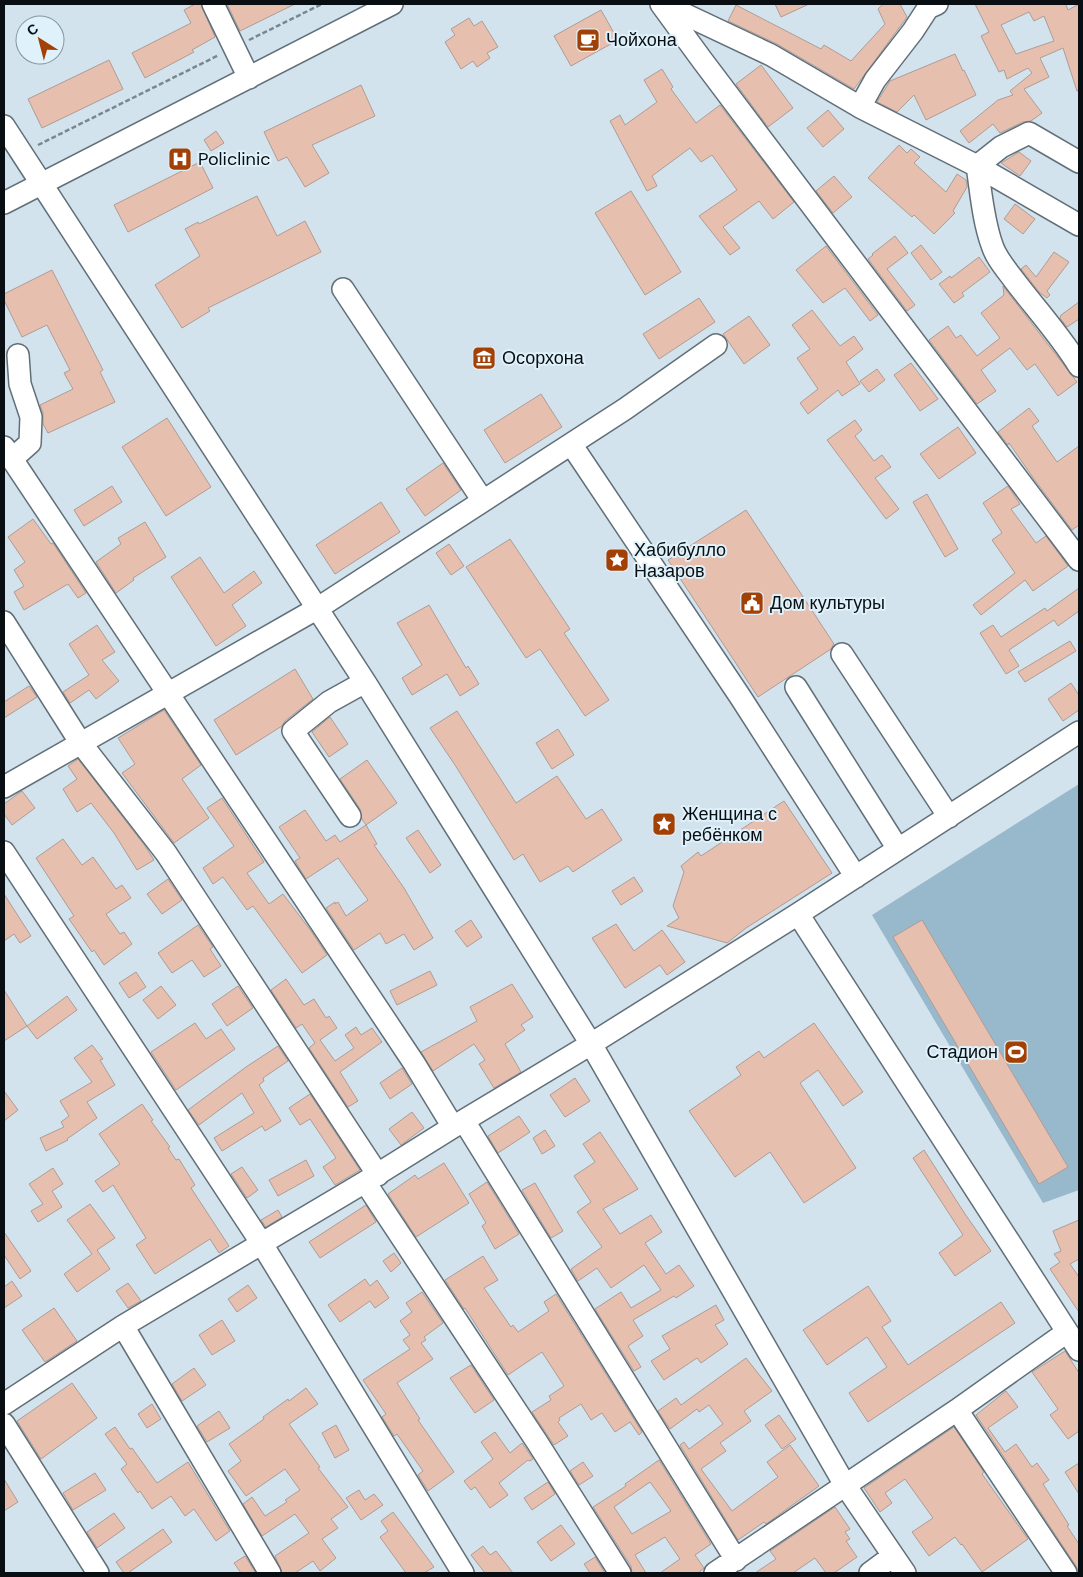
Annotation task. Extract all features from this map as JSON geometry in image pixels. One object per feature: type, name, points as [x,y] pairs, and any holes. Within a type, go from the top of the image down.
[{"type":"street","points":[[213,4],[249,78]]},
{"type":"street","points":[[4,203],[392,4]]},
{"type":"street","points":[[662,4],[771,55],[860,108],[977,166],[1079,224]]},
{"type":"street","points":[[662,4],[702,60],[1079,560]]},
{"type":"street","points":[[860,108],[875,80],[913,31],[928,8],[937,4]]},
{"type":"street","points":[[4,126],[318,608],[591,1044],[845,1485],[899,1565],[870,1573]]},
{"type":"street","points":[[977,166],[1001,147],[1029,133],[1079,162]]},
{"type":"street","points":[[977,166],[992,246],[1008,272],[1062,340],[1079,366]]},
{"type":"street","points":[[343,289],[483,500]]},
{"type":"street","points":[[4,787],[318,608],[625,409],[716,345]]},
{"type":"street","points":[[18,355],[20,384],[31,417],[30,443],[8,453],[414,1063],[458,1124],[736,1560]]},
{"type":"street","points":[[571,444],[741,698],[856,877]]},
{"type":"street","points":[[4,622],[80,742],[166,853],[620,1573]]},
{"type":"street","points":[[842,654],[949,817]]},
{"type":"street","points":[[350,816],[293,731],[329,702],[365,682]]},
{"type":"street","points":[[796,686],[898,849]]},
{"type":"street","points":[[4,1404],[123,1326],[371,1179],[591,1044],[856,877],[1079,732]]},
{"type":"street","points":[[4,852],[262,1244],[463,1573]]},
{"type":"street","points":[[798,914],[1079,1350]]},
{"type":"street","points":[[123,1326],[270,1573]]},
{"type":"street","points":[[715,1573],[957,1410],[1067,1332]]},
{"type":"street","points":[[957,1410],[1066,1573]]},
{"type":"street","points":[[4,1424],[98,1573]]},
{"type":"path","points":[[21,153],[322,4]]},
{"type":"shaded area","name":"Стадион","points":[[1079,784],[1079,1190],[1043,1203],[872,915]]},
{"type":"building","points":[[195,4],[201,4],[215,37],[192,50],[194,52],[145,78],[132,53],[191,23],[184,10]]},
{"type":"building","points":[[227,4],[295,4],[240,31]]},
{"type":"building","points":[[775,4],[809,4],[781,17]]},
{"type":"building","points":[[883,4],[900,4],[907,17],[854,89],[777,44],[728,21],[736,5],[821,49],[824,45],[851,61],[885,24],[878,9]]},
{"type":"building","points":[[975,4],[1068,4],[1066,5],[1068,10],[1079,4],[1079,91],[1077,91],[1063,48],[1040,58],[1049,77],[1024,89],[1042,113],[1031,121],[1023,122],[1000,133],[993,124],[969,143],[960,131],[998,100],[1013,95],[1010,91],[1032,73],[1028,68],[1007,79],[1004,70],[999,72],[981,36],[989,32]],"holes":[[[1029,12],[1034,21],[1044,16],[1054,41],[1016,54],[1001,25]]]},
{"type":"building","points":[[601,10],[618,40],[571,66],[554,36]]},
{"type":"building","points":[[469,18],[474,26],[482,21],[498,47],[487,53],[490,58],[477,67],[473,61],[461,69],[445,42],[455,35],[451,29]]},
{"type":"building","points":[[955,54],[976,95],[926,120],[914,95],[897,112],[877,102],[890,81]]},
{"type":"building","points":[[109,60],[123,89],[42,128],[28,99]]},
{"type":"building","points":[[761,65],[793,108],[768,127],[736,84]]},
{"type":"building","points":[[662,69],[673,87],[671,89],[696,123],[720,105],[794,202],[773,219],[759,201],[723,227],[740,248],[730,255],[699,216],[737,190],[712,155],[701,162],[690,148],[652,176],[657,186],[647,191],[610,121],[620,115],[625,125],[657,102],[644,80]]},
{"type":"building","points":[[361,85],[375,116],[312,145],[329,173],[305,187],[287,157],[278,161],[264,132]]},
{"type":"building","points":[[828,110],[844,129],[823,147],[807,128]]},
{"type":"building","points":[[216,131],[224,143],[211,151],[204,140]]},
{"type":"building","points":[[899,145],[907,153],[911,149],[920,157],[914,163],[946,192],[957,174],[966,180],[967,187],[953,211],[955,213],[934,234],[914,215],[912,217],[868,178]]},
{"type":"building","points":[[1019,152],[1031,161],[1020,176],[1001,163]]},
{"type":"building","points":[[200,162],[213,188],[128,232],[114,205]]},
{"type":"building","points":[[834,176],[852,197],[833,213],[816,191]]},
{"type":"building","points":[[631,191],[681,272],[645,295],[595,213]]},
{"type":"building","points":[[257,196],[277,236],[305,221],[321,252],[208,308],[210,311],[182,328],[155,285],[200,256],[185,229]]},
{"type":"building","points":[[1015,204],[1035,219],[1023,234],[1004,219]]},
{"type":"building","points":[[895,236],[908,253],[887,269],[915,305],[907,311],[868,259]]},
{"type":"building","points":[[921,245],[942,272],[931,280],[911,253]]},
{"type":"building","points":[[826,246],[878,315],[870,321],[845,288],[823,303],[796,270]]},
{"type":"building","points":[[1054,252],[1069,262],[1047,291],[1050,295],[1047,298],[1039,292],[1021,269],[1026,265],[1036,277]]},
{"type":"building","points":[[979,257],[990,272],[962,293],[964,296],[954,303],[939,284],[950,276],[951,278]]},
{"type":"building","points":[[52,270],[103,370],[100,372],[115,402],[48,433],[43,424],[43,413],[40,405],[73,389],[64,373],[70,370],[47,325],[22,337],[4,300],[4,294]]},
{"type":"building","points":[[1003,286],[1077,382],[1058,396],[1035,364],[1027,370],[1010,348],[981,370],[996,391],[977,404],[929,340],[948,326],[956,338],[961,335],[977,356],[1000,338],[981,313],[1004,295]]},
{"type":"building","points":[[699,298],[715,322],[659,359],[643,334]]},
{"type":"building","points":[[1079,302],[1079,319],[1067,327],[1060,318],[1061,315]]},
{"type":"building","points":[[812,310],[840,346],[854,336],[863,349],[846,362],[860,384],[842,396],[838,390],[808,414],[800,403],[818,389],[797,358],[810,349],[792,325]]},
{"type":"building","points":[[749,316],[770,345],[744,364],[723,334]]},
{"type":"building","points":[[911,363],[938,399],[920,411],[894,375]]},
{"type":"building","points":[[877,369],[885,380],[869,392],[860,381]]},
{"type":"building","points":[[541,394],[562,427],[505,463],[484,430]]},
{"type":"building","points":[[1029,408],[1039,421],[1032,426],[1057,462],[1079,446],[1079,525],[1072,530],[1009,443],[1008,445],[998,432]]},
{"type":"building","points":[[167,418],[211,487],[166,516],[122,447]]},
{"type":"building","points":[[855,420],[862,430],[855,436],[874,461],[882,455],[891,467],[875,478],[899,509],[886,519],[827,440]]},
{"type":"building","points":[[958,427],[976,453],[939,479],[920,454]]},
{"type":"building","points":[[443,463],[461,490],[425,516],[406,489]]},
{"type":"building","points":[[112,486],[122,502],[84,526],[74,510]]},
{"type":"building","points":[[1008,486],[1020,504],[1011,509],[1036,543],[1046,536],[1068,566],[1033,591],[1025,580],[981,615],[973,605],[1015,573],[992,540],[1002,533],[983,503]]},
{"type":"building","points":[[927,494],[958,549],[945,557],[913,502]]},
{"type":"building","points":[[381,502],[400,532],[335,574],[316,545]]},
{"type":"building","name":"Дом культуры","points":[[746,510],[834,644],[831,649],[758,697],[668,560]]},
{"type":"building","points":[[33,519],[51,544],[53,543],[86,593],[78,598],[68,584],[24,610],[14,592],[24,586],[14,570],[25,562],[8,537]]},
{"type":"building","points":[[145,522],[166,557],[133,578],[134,580],[116,593],[96,562],[121,544],[118,538]]},
{"type":"building","points":[[510,539],[570,629],[564,633],[609,700],[585,716],[540,649],[526,658],[466,567]]},
{"type":"building","points":[[449,544],[464,566],[451,575],[436,553]]},
{"type":"building","points":[[200,557],[224,593],[254,571],[262,583],[232,605],[246,626],[216,646],[171,577]]},
{"type":"building","points":[[1079,588],[1079,611],[1058,626],[1054,620],[1009,650],[1019,666],[1006,674],[980,633],[993,625],[1001,637],[1045,608],[1047,611]]},
{"type":"building","points":[[429,605],[466,668],[468,666],[479,684],[460,696],[447,674],[412,695],[402,678],[422,665],[397,623]]},
{"type":"building","points":[[97,625],[115,652],[102,660],[119,681],[96,699],[89,690],[70,703],[63,692],[89,675],[69,644]]},
{"type":"building","points":[[1070,641],[1076,651],[1025,682],[1018,672]]},
{"type":"building","points":[[295,669],[313,699],[285,721],[282,726],[236,755],[214,720]]},
{"type":"building","points":[[1071,683],[1079,695],[1079,710],[1063,721],[1048,699]]},
{"type":"building","points":[[29,686],[37,697],[4,718],[4,702]]},
{"type":"building","points":[[164,710],[201,765],[182,779],[209,818],[174,843],[122,773],[135,764],[118,738]]},
{"type":"building","points":[[457,711],[516,803],[557,776],[586,819],[602,809],[622,840],[573,872],[568,866],[540,882],[523,854],[514,860],[430,728]]},
{"type":"building","points":[[330,717],[348,744],[329,757],[312,732]]},
{"type":"building","points":[[558,729],[574,755],[552,769],[536,743]]},
{"type":"building","points":[[78,759],[154,860],[137,870],[114,833],[91,803],[77,812],[63,789],[77,779],[68,766]]},
{"type":"building","points":[[367,760],[397,803],[366,825],[362,819],[360,809],[340,779]]},
{"type":"building","points":[[22,791],[35,808],[12,825],[4,814],[4,804]]},
{"type":"building","points":[[222,798],[264,862],[247,873],[269,904],[283,894],[327,955],[302,973],[253,906],[247,910],[223,877],[213,884],[203,868],[234,846],[207,808]]},
{"type":"building","points":[[784,801],[832,873],[746,928],[727,943],[667,926],[679,918],[673,906],[684,872],[681,866],[698,852],[701,856]]},
{"type":"building","points":[[305,810],[326,841],[335,835],[340,842],[366,825],[377,844],[374,845],[404,888],[433,938],[414,950],[404,934],[386,944],[380,933],[354,950],[326,908],[338,902],[346,916],[368,900],[338,858],[306,879],[295,861],[300,858],[279,827]]},
{"type":"building","points":[[418,830],[441,865],[430,873],[406,838]]},
{"type":"building","points":[[63,839],[82,865],[93,857],[116,889],[122,885],[131,898],[106,914],[120,934],[124,932],[132,944],[104,965],[94,950],[92,952],[69,919],[74,916],[36,858]]},
{"type":"building","points":[[634,877],[643,891],[621,905],[612,891]]},
{"type":"building","points":[[168,879],[182,900],[162,914],[147,894]]},
{"type":"building","points":[[4,894],[31,936],[20,943],[14,934],[4,941]]},
{"type":"building","points":[[471,920],[482,937],[467,947],[455,931]]},
{"type":"building","points":[[922,920],[1068,1167],[1039,1184],[893,937]]},
{"type":"building","points":[[616,924],[634,951],[662,930],[685,962],[667,975],[660,965],[625,988],[592,938]]},
{"type":"building","points":[[198,925],[213,947],[210,949],[221,966],[204,977],[192,960],[172,973],[158,953]]},
{"type":"building","points":[[430,971],[437,985],[397,1005],[390,991]]},
{"type":"building","points":[[136,972],[146,987],[129,998],[119,983]]},
{"type":"building","points":[[286,979],[304,1005],[314,999],[326,1018],[329,1016],[337,1028],[320,1040],[335,1061],[354,1048],[345,1035],[356,1027],[361,1035],[372,1028],[382,1042],[340,1072],[358,1101],[348,1107],[309,1048],[315,1043],[302,1024],[296,1028],[271,990]]},
{"type":"building","points":[[512,984],[533,1017],[521,1025],[525,1030],[505,1044],[521,1072],[494,1088],[479,1064],[485,1060],[474,1044],[433,1071],[421,1052],[477,1021],[470,1007]]},
{"type":"building","points":[[161,986],[176,1005],[158,1019],[143,1000]]},
{"type":"building","points":[[238,986],[253,1008],[227,1026],[212,1004]]},
{"type":"building","points":[[4,990],[27,1026],[4,1041]]},
{"type":"building","points":[[67,996],[77,1010],[37,1039],[27,1026]]},
{"type":"building","points":[[195,1023],[206,1039],[221,1029],[235,1049],[176,1090],[151,1052]]},
{"type":"building","points":[[814,1023],[863,1092],[843,1106],[818,1070],[800,1083],[856,1168],[804,1203],[770,1152],[735,1177],[689,1111],[741,1075],[736,1067],[759,1051],[764,1058]]},
{"type":"building","points":[[92,1045],[103,1059],[100,1060],[115,1085],[87,1102],[97,1118],[68,1140],[46,1151],[40,1138],[64,1127],[61,1122],[69,1116],[60,1101],[92,1082],[74,1058]]},
{"type":"building","points":[[278,1046],[288,1061],[263,1078],[264,1081],[259,1085],[281,1121],[265,1131],[262,1126],[222,1151],[214,1138],[254,1113],[242,1093],[199,1125],[188,1110]]},
{"type":"building","points":[[402,1068],[412,1084],[390,1099],[380,1083]]},
{"type":"building","points":[[575,1078],[590,1101],[565,1117],[550,1095]]},
{"type":"building","points":[[4,1091],[18,1110],[4,1121]]},
{"type":"building","points":[[310,1094],[360,1170],[335,1185],[323,1167],[336,1158],[310,1119],[300,1125],[289,1108]]},
{"type":"building","points":[[142,1104],[153,1120],[151,1121],[170,1147],[168,1148],[176,1160],[179,1159],[195,1185],[191,1188],[229,1246],[219,1253],[210,1239],[155,1274],[136,1245],[146,1238],[113,1185],[103,1192],[95,1181],[120,1164],[99,1134]]},
{"type":"building","points":[[412,1112],[424,1128],[401,1145],[389,1129]]},
{"type":"building","points":[[519,1116],[530,1132],[498,1153],[488,1136]]},
{"type":"building","points":[[545,1130],[555,1146],[542,1154],[533,1138]]},
{"type":"building","points":[[600,1132],[638,1189],[603,1209],[620,1234],[651,1215],[662,1232],[645,1243],[666,1274],[679,1265],[694,1286],[676,1298],[674,1296],[633,1320],[643,1336],[628,1346],[641,1367],[634,1371],[595,1309],[621,1292],[631,1308],[661,1290],[644,1265],[611,1288],[597,1268],[578,1281],[571,1269],[602,1247],[577,1212],[591,1202],[574,1176],[595,1162],[583,1144]]},
{"type":"building","points":[[924,1150],[991,1251],[955,1276],[939,1253],[963,1235],[913,1158]]},
{"type":"building","points":[[306,1160],[314,1176],[278,1196],[269,1180]]},
{"type":"building","points":[[444,1163],[469,1203],[416,1237],[388,1194],[415,1175],[418,1179]]},
{"type":"building","points":[[242,1167],[258,1190],[247,1198],[231,1174]]},
{"type":"building","points":[[53,1168],[63,1184],[52,1191],[62,1207],[38,1222],[31,1211],[43,1204],[29,1184]]},
{"type":"building","points":[[487,1182],[519,1234],[495,1249],[482,1226],[486,1223],[469,1194]]},
{"type":"building","points":[[535,1183],[563,1231],[551,1238],[522,1190]]},
{"type":"building","points":[[90,1204],[115,1238],[97,1250],[110,1269],[77,1292],[64,1274],[92,1254],[67,1220]]},
{"type":"building","points":[[366,1205],[376,1222],[320,1258],[309,1242]]},
{"type":"building","points":[[278,1210],[282,1217],[266,1227],[261,1220]]},
{"type":"building","points":[[1079,1220],[1079,1259],[1070,1264],[1079,1277],[1079,1312],[1050,1269],[1060,1262],[1054,1254],[1061,1251],[1053,1231]]},
{"type":"building","points":[[4,1232],[31,1271],[20,1279],[4,1255]]},
{"type":"building","points":[[394,1253],[401,1263],[391,1272],[383,1261]]},
{"type":"building","points":[[483,1256],[498,1280],[484,1288],[511,1327],[513,1325],[518,1332],[549,1311],[544,1302],[556,1294],[642,1432],[639,1435],[630,1422],[615,1432],[602,1413],[591,1420],[581,1404],[559,1418],[558,1422],[568,1436],[554,1445],[532,1412],[551,1400],[549,1396],[564,1386],[542,1352],[508,1375],[445,1280]]},
{"type":"building","points":[[365,1279],[370,1286],[377,1280],[389,1298],[375,1308],[370,1301],[340,1322],[328,1305]]},
{"type":"building","points":[[12,1281],[22,1296],[4,1308],[4,1287]]},
{"type":"building","points":[[128,1283],[141,1301],[128,1308],[116,1291]]},
{"type":"building","points":[[248,1285],[257,1298],[237,1312],[228,1299]]},
{"type":"building","points":[[868,1286],[891,1321],[882,1327],[908,1365],[1001,1302],[1015,1323],[868,1422],[849,1393],[887,1367],[867,1337],[827,1365],[803,1330]]},
{"type":"building","points":[[422,1292],[443,1323],[424,1337],[426,1340],[421,1343],[433,1359],[397,1383],[420,1419],[418,1420],[454,1472],[428,1491],[418,1475],[423,1471],[397,1434],[394,1436],[382,1417],[386,1414],[363,1380],[410,1349],[403,1340],[410,1335],[400,1321],[412,1312],[406,1303]]},
{"type":"building","points":[[716,1305],[724,1320],[715,1325],[728,1344],[701,1363],[697,1358],[664,1380],[651,1361],[670,1349],[662,1336]]},
{"type":"building","points":[[54,1308],[77,1341],[45,1362],[22,1330]]},
{"type":"building","points":[[222,1320],[235,1341],[212,1355],[199,1335]]},
{"type":"building","points":[[1065,1351],[1079,1373],[1079,1431],[1068,1439],[1050,1415],[1058,1409],[1032,1372]]},
{"type":"building","points":[[746,1358],[772,1391],[744,1411],[751,1421],[720,1443],[726,1451],[701,1469],[732,1511],[778,1477],[767,1462],[790,1445],[819,1486],[766,1524],[764,1522],[738,1540],[680,1445],[684,1442],[689,1449],[723,1424],[709,1405],[699,1412],[697,1409],[670,1429],[658,1411],[676,1398],[681,1405]]},
{"type":"building","points":[[471,1365],[494,1400],[475,1413],[450,1378]]},
{"type":"building","points":[[194,1368],[206,1385],[182,1401],[172,1384]]},
{"type":"building","points":[[72,1383],[97,1418],[41,1459],[17,1421]]},
{"type":"building","points":[[306,1388],[318,1404],[289,1424],[320,1467],[318,1468],[348,1507],[331,1519],[338,1528],[322,1539],[336,1558],[320,1571],[313,1561],[295,1573],[282,1573],[275,1556],[309,1533],[295,1514],[262,1536],[243,1504],[252,1497],[265,1516],[287,1502],[285,1500],[300,1490],[285,1469],[246,1496],[228,1471],[241,1461],[229,1444],[264,1419],[263,1417]]},
{"type":"building","points":[[1006,1391],[1018,1407],[988,1428],[1005,1452],[1016,1444],[1032,1467],[1037,1463],[1049,1480],[1043,1484],[1079,1544],[1079,1573],[976,1415]]},
{"type":"building","points":[[152,1404],[161,1419],[147,1428],[138,1414]]},
{"type":"building","points":[[219,1411],[230,1428],[207,1442],[197,1426]]},
{"type":"building","points":[[779,1415],[796,1439],[782,1449],[765,1425]]},
{"type":"building","points":[[336,1425],[349,1450],[335,1458],[322,1433]]},
{"type":"building","points":[[115,1427],[157,1483],[188,1462],[230,1531],[216,1541],[194,1509],[185,1516],[171,1496],[152,1509],[140,1491],[138,1493],[121,1469],[127,1464],[105,1434]]},
{"type":"building","points":[[954,1427],[984,1472],[982,1474],[1028,1539],[982,1572],[955,1537],[929,1556],[912,1532],[933,1518],[905,1479],[885,1493],[892,1503],[880,1512],[864,1488]]},
{"type":"building","points":[[495,1432],[510,1453],[522,1443],[533,1459],[528,1460],[499,1483],[508,1495],[490,1508],[475,1487],[471,1490],[464,1481],[493,1459],[481,1442]]},
{"type":"building","points":[[659,1460],[711,1544],[695,1555],[704,1568],[698,1573],[660,1573],[680,1559],[665,1537],[635,1555],[646,1573],[632,1573],[631,1566],[593,1507],[626,1486],[625,1484]],"holes":[[[650,1482],[671,1511],[632,1534],[614,1507]]]},
{"type":"building","points":[[583,1462],[593,1476],[579,1485],[570,1471]]},
{"type":"building","points":[[1079,1463],[1079,1494],[1065,1472]]},
{"type":"building","points":[[95,1473],[106,1490],[73,1510],[63,1493]]},
{"type":"building","points":[[4,1479],[18,1502],[4,1511]]},
{"type":"building","points":[[548,1482],[555,1494],[532,1510],[524,1498]]},
{"type":"building","points":[[359,1490],[365,1500],[374,1494],[383,1505],[361,1520],[346,1498]]},
{"type":"building","points":[[835,1507],[850,1529],[845,1532],[850,1539],[846,1541],[857,1557],[834,1573],[826,1573],[815,1558],[793,1573],[755,1573],[776,1559],[770,1551]]},
{"type":"building","points":[[393,1512],[434,1567],[424,1573],[406,1573],[380,1537],[388,1531],[381,1521]]},
{"type":"building","points":[[114,1513],[125,1528],[97,1548],[87,1532]]},
{"type":"building","points":[[561,1525],[575,1544],[551,1561],[537,1542]]},
{"type":"building","points":[[163,1529],[172,1542],[128,1573],[124,1573],[116,1562]]},
{"type":"building","points":[[483,1546],[490,1555],[496,1551],[513,1573],[485,1573],[471,1555]]},
{"type":"building","points":[[245,1556],[256,1573],[241,1573],[234,1563]]},
{"type":"building","points":[[595,1557],[605,1573],[590,1573],[584,1564]]},
{"type":"place","name":"Чойхона","points":[[588,40]]},
{"type":"place","name":"Policlinic","points":[[180,159]]},
{"type":"place","name":"Осорхона","points":[[484,358]]},
{"type":"place","name":"Хабибулло Назаров","points":[[617,560]]},
{"type":"place","name":"Дом культуры","points":[[752,603]]},
{"type":"place","name":"Женщина с ребёнком","points":[[664,824]]},
{"type":"place","name":"Стадион","points":[[1016,1052]]}]
